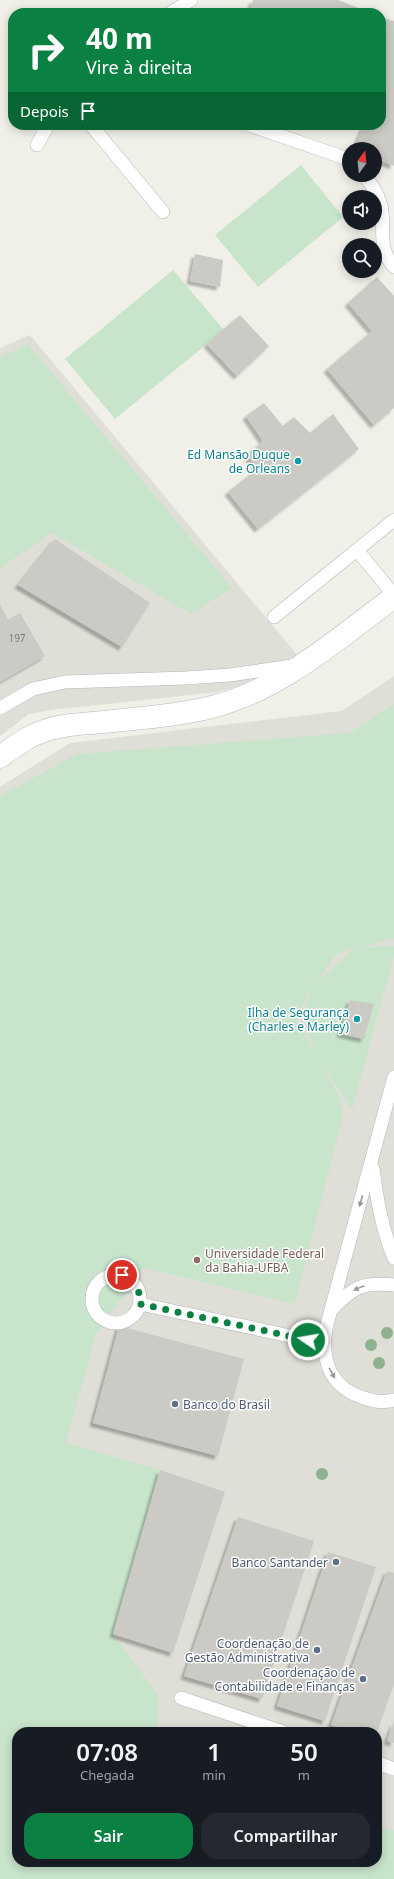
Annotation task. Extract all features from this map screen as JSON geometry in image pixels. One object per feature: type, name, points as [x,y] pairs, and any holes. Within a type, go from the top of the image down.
[{"type":"street","points":[[0,757],[22,742],[44,731],[72,725],[175,715],[212,707],[245,697],[273,684],[304,665],[394,596]]},
{"type":"lane","points":[[178,8],[191,0]]},
{"type":"lane","points":[[37,145],[45,130]]},
{"type":"lane","points":[[95,130],[163,212]]},
{"type":"lane","points":[[263,130],[342,157]]},
{"type":"lane","points":[[370,182],[375,189],[381,205],[382,245],[394,267]]},
{"type":"lane","points":[[274,617],[394,520]]},
{"type":"lane","points":[[357,550],[394,596]]},
{"type":"lane","points":[[0,708],[33,689],[65,682],[230,675],[304,665]]},
{"type":"lane","points":[[394,1077],[372,1163],[331,1309],[324,1343],[325,1357],[329,1370],[337,1383],[352,1394],[367,1399],[394,1400]]},
{"type":"lane","points":[[372,1163],[377,1204],[385,1237],[394,1258]]},
{"type":"lane","points":[[331,1309],[345,1295],[359,1287],[374,1283],[394,1285]]},
{"type":"lane","points":[[140,1304],[324,1343]]},
{"type":"lane","points":[[181,1698],[267,1727]]},
{"type":"lane","points":[[382,1765],[394,1769]]},
{"type":"shaded area","points":[[30,335],[303,662],[254,683],[218,692],[51,710],[29,714],[0,736],[0,348]]},
{"type":"shaded area","name":"Universidade Federal da Bahia-UFBA","points":[[394,676],[394,1879],[13,1879],[0,1865],[0,787],[70,743],[342,711]]},
{"type":"green space","points":[[301,165],[342,216],[342,218],[258,287],[215,235]]},
{"type":"green space","points":[[173,270],[224,330],[115,419],[65,359]]},
{"type":"green space","points":[[28,344],[232,588],[191,614],[52,533],[0,568],[0,357]]},
{"type":"green space","name":"Universidade Federal da Bahia-UFBA","points":[[394,704],[394,938],[359,948],[394,946],[394,955],[352,1110],[316,1055],[340,1098],[343,1116],[295,1304],[144,1268],[96,1334],[66,1443],[160,1470],[113,1634],[159,1697],[156,1727],[12,1727],[12,1867],[382,1867],[382,1827],[394,1831],[394,1879],[0,1879],[0,796],[77,754],[349,733]],"holes":[[[355,949],[314,984],[337,954]],[[311,989],[303,1020],[314,1051],[296,1019]]]},
{"type":"building","points":[[253,0],[338,0],[359,8],[251,8]]},
{"type":"building","points":[[386,19],[394,21],[394,166],[382,161],[382,142],[357,142],[362,130],[386,130]]},
{"type":"building","points":[[195,254],[223,260],[220,287],[190,281]]},
{"type":"building","points":[[376,278],[378,278],[394,296],[394,408],[374,425],[327,369],[372,331],[348,303]]},
{"type":"building","points":[[240,315],[269,346],[237,376],[207,344]]},
{"type":"building","name":"Ed Mansão Duque de Orleans","points":[[264,403],[283,426],[294,417],[310,433],[333,414],[359,449],[258,529],[228,492],[258,468],[247,455],[263,441],[246,416]]},
{"type":"building","points":[[55,539],[150,603],[122,647],[18,585]]},
{"type":"building","points":[[0,605],[8,620],[20,613],[45,656],[0,682]]},
{"type":"building","name":"Ilha de Segurança (Charles e Marley)","points":[[350,1000],[374,1004],[364,1039],[340,1034]]},
{"type":"building","points":[[119,1326],[244,1359],[218,1456],[93,1423]]},
{"type":"building","points":[[160,1470],[225,1492],[173,1653],[113,1634]]},
{"type":"building","points":[[238,1517],[314,1541],[262,1699],[184,1676]]},
{"type":"building","points":[[328,1552],[376,1567],[325,1721],[277,1706]]},
{"type":"building","points":[[387,1571],[394,1573],[394,1684],[379,1727],[336,1727],[331,1725]]},
{"type":"building","points":[[394,1721],[394,1743],[387,1741]]},
{"type":"place","name":"Ed Mansão Duque de Orleans","points":[[298,461]]},
{"type":"place","name":"Ilha de Segurança (Charles e Marley)","points":[[357,1019]]},
{"type":"place","name":"Universidade Federal da Bahia-UFBA","points":[[197,1260]]},
{"type":"place","name":"Banco do Brasil","points":[[175,1404]]},
{"type":"place","name":"Banco Santander","points":[[336,1562]]},
{"type":"place","name":"Coordenação de Gestão Administrativa","points":[[317,1650]]},
{"type":"place","name":"Coordenação de Contabilidade e Finanças","points":[[363,1679]]},
{"type":"route","points":[[122,1275],[131,1279],[137,1286],[140,1295],[140,1304],[308,1340]]}]
